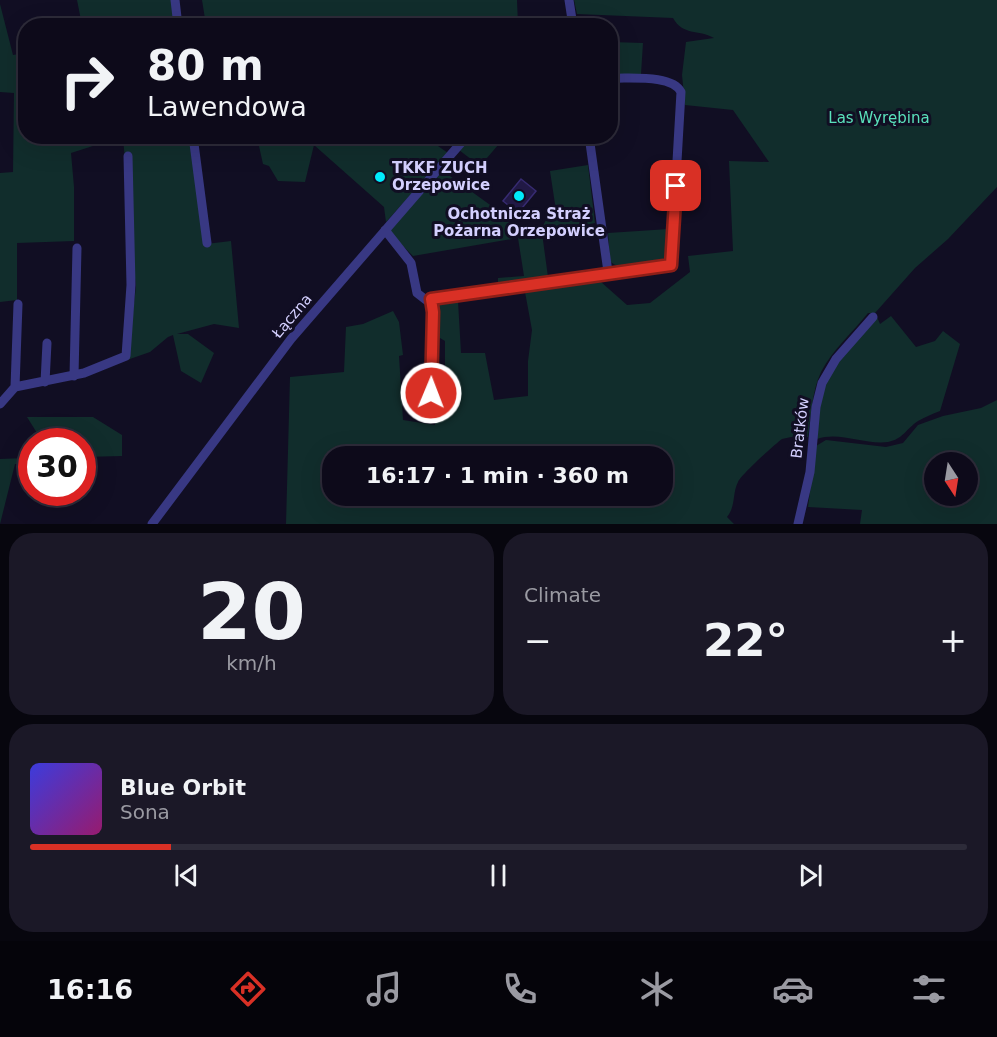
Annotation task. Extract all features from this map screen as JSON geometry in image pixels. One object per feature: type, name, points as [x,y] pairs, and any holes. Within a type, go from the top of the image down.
[{"type":"street","points":[[175,0],[177,18]]},
{"type":"street","points":[[569,0],[572,18]]},
{"type":"street","points":[[385,230],[409,259],[418,295],[423,299],[671,265],[682,101],[680,89],[672,82],[618,79]]},
{"type":"street","points":[[194,144],[207,243]]},
{"type":"street","name":"Łączna","points":[[152,524],[291,339],[460,144]]},
{"type":"street","points":[[590,144],[608,272]]},
{"type":"street","points":[[0,404],[15,387],[74,376],[126,356],[131,285],[128,156]]},
{"type":"street","points":[[74,376],[77,248]]},
{"type":"street","points":[[431,299],[433,312],[431,412]]},
{"type":"street","points":[[15,387],[18,304]]},
{"type":"street","name":"Bratków","points":[[798,524],[810,472],[816,407],[822,383],[836,359],[873,316]]},
{"type":"street","points":[[45,382],[47,343]]},
{"type":"green space","points":[[77,0],[172,0],[174,18],[81,18]]},
{"type":"green space","points":[[202,0],[517,0],[518,18],[205,18]]},
{"type":"green space","name":"Las Wyrębina","points":[[574,0],[997,0],[997,187],[948,239],[915,268],[875,313],[868,313],[831,356],[821,372],[816,387],[808,437],[782,439],[740,478],[736,486],[732,509],[727,517],[734,524],[286,524],[290,377],[344,372],[346,327],[363,324],[393,311],[399,322],[403,355],[399,356],[403,420],[435,425],[436,377],[445,370],[445,341],[435,335],[435,304],[458,301],[461,353],[485,353],[494,400],[528,396],[528,361],[532,330],[525,292],[547,289],[556,285],[601,282],[627,305],[650,303],[690,272],[688,256],[733,251],[729,161],[769,162],[733,110],[685,105],[682,75],[686,42],[714,38],[686,30],[673,18],[577,14]]},
{"type":"green space","points":[[0,4],[13,55],[18,54],[18,144],[99,144],[71,153],[74,187],[74,241],[17,243],[17,300],[0,302],[0,173],[13,172],[14,93],[0,92]]},
{"type":"green space","points":[[618,42],[643,43],[641,74],[618,74]]},
{"type":"green space","points":[[124,144],[191,144],[206,244],[231,241],[239,328],[214,324],[177,334],[188,334],[214,353],[201,383],[181,371],[173,335],[150,352],[127,360],[136,287]]},
{"type":"green space","name":"TKKF ZUCH Orzepowice","points":[[259,144],[440,144],[438,146],[448,153],[386,222],[384,207],[314,145],[305,182],[278,181],[269,166],[263,164]]},
{"type":"green space","points":[[465,144],[499,144],[480,166],[459,150]]},
{"type":"green space","points":[[588,165],[595,223],[542,233],[548,277],[498,284],[498,278],[524,276],[518,238],[413,256],[388,231],[443,171],[536,238],[555,204],[550,171]]},
{"type":"green space","points":[[669,229],[666,257],[661,260],[637,267],[621,267],[610,261],[608,233]]},
{"type":"green space","points":[[891,316],[916,347],[935,341],[943,331],[960,344],[940,411],[918,421],[893,441],[870,442],[843,437],[817,439],[821,390],[835,364],[877,317],[880,324]]},
{"type":"green space","points":[[997,400],[997,524],[860,524],[862,510],[808,507],[816,446],[826,440],[886,447],[903,443],[918,425],[943,416],[981,408]]},
{"type":"green space","points":[[27,417],[93,417],[122,435],[122,456],[96,457],[96,428],[34,428]]},
{"type":"green space","points":[[18,458],[0,524],[0,459]]},
{"type":"building","name":"Ochotnicza Straż Pożarna Orzepowice","points":[[521,179],[536,191],[518,213],[503,201]]},
{"type":"place","name":"TKKF ZUCH Orzepowice","points":[[380,177]]},
{"type":"place","name":"Ochotnicza Straż Pożarna Orzepowice","points":[[519,196]]},
{"type":"route","points":[[431,393],[433,312],[431,299],[564,278],[671,265],[676,186]]}]
